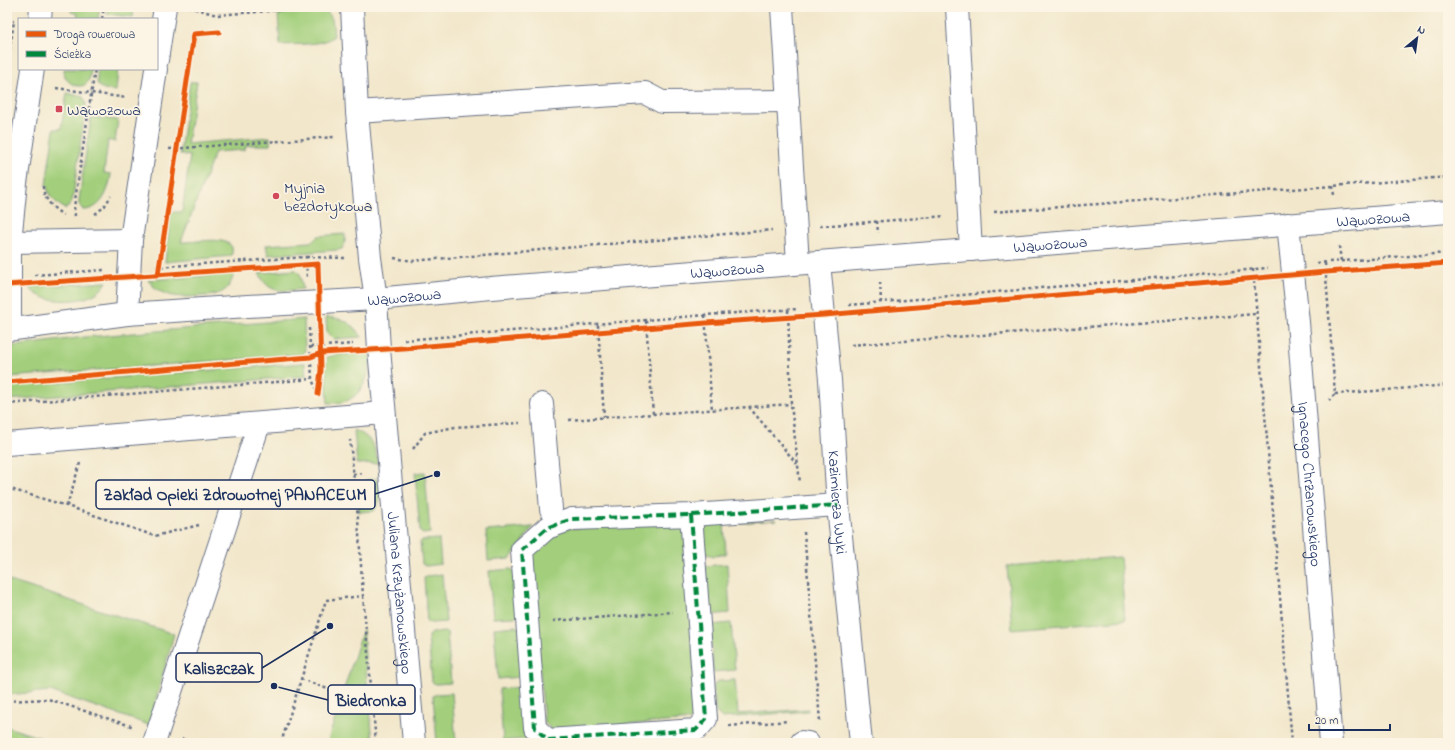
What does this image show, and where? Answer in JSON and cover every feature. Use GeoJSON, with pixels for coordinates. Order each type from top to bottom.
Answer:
{"type":"FeatureCollection","features":[{"type":"Feature","properties":{"kind":"street"},"geometry":{"type":"LineString","coordinates":[[40,18],[41,7]]}},
{"type":"Feature","properties":{"kind":"street"},"geometry":{"type":"LineString","coordinates":[[158,52],[164,7]]}},
{"type":"Feature","properties":{"kind":"street","name":"Juliana Krzyżanowskiego"},"geometry":{"type":"LineString","coordinates":[[352,7],[346,50],[357,112],[370,258],[376,298],[384,413],[414,743]]}},
{"type":"Feature","properties":{"kind":"street","name":"Kazimierza Wyki"},"geometry":{"type":"LineString","coordinates":[[782,7],[796,228],[809,262],[824,311],[838,505],[861,743]]}},
{"type":"Feature","properties":{"kind":"street"},"geometry":{"type":"LineString","coordinates":[[957,7],[971,250]]}},
{"type":"Feature","properties":{"kind":"street"},"geometry":{"type":"LineString","coordinates":[[8,329],[10,242],[16,183],[33,70]]}},
{"type":"Feature","properties":{"kind":"street"},"geometry":{"type":"LineString","coordinates":[[127,314],[131,240],[156,70]]}},
{"type":"Feature","properties":{"kind":"street"},"geometry":{"type":"LineString","coordinates":[[357,112],[645,93],[662,102],[788,101]]}},
{"type":"Feature","properties":{"kind":"street","name":"Wąwozowa"},"geometry":{"type":"LineString","coordinates":[[8,329],[127,314],[376,298],[809,262],[1448,212]]}},
{"type":"Feature","properties":{"kind":"street","name":"Ignacego Chrzanowskiego"},"geometry":{"type":"LineString","coordinates":[[1288,224],[1331,743]]}},
{"type":"Feature","properties":{"kind":"street"},"geometry":{"type":"LineString","coordinates":[[10,242],[131,240]]}},
{"type":"Feature","properties":{"kind":"street"},"geometry":{"type":"LineString","coordinates":[[7,444],[384,413]]}},
{"type":"Feature","properties":{"kind":"street"},"geometry":{"type":"LineString","coordinates":[[543,413],[551,509]]}},
{"type":"Feature","properties":{"kind":"street"},"geometry":{"type":"LineString","coordinates":[[162,738],[227,519],[259,424]]}},
{"type":"Feature","properties":{"kind":"street"},"geometry":{"type":"LineString","coordinates":[[691,515],[706,719],[696,730],[548,740],[535,728],[522,550],[546,528],[572,519],[691,515],[838,505]]}},
{"type":"Feature","properties":{"kind":"path"},"geometry":{"type":"LineString","coordinates":[[102,18],[104,7]]}},
{"type":"Feature","properties":{"kind":"path"},"geometry":{"type":"LineString","coordinates":[[188,7],[218,15],[321,7]]}},
{"type":"Feature","properties":{"kind":"path"},"geometry":{"type":"LineString","coordinates":[[7,66],[15,14]]}},
{"type":"Feature","properties":{"kind":"path"},"geometry":{"type":"LineString","coordinates":[[7,22],[14,21]]}},
{"type":"Feature","properties":{"kind":"path"},"geometry":{"type":"LineString","coordinates":[[80,218],[74,218],[74,207],[95,70]]}},
{"type":"Feature","properties":{"kind":"path"},"geometry":{"type":"LineString","coordinates":[[56,88],[127,98]]}},
{"type":"Feature","properties":{"kind":"path"},"geometry":{"type":"LineString","coordinates":[[126,105],[128,90]]}},
{"type":"Feature","properties":{"kind":"path"},"geometry":{"type":"LineString","coordinates":[[164,149],[337,136]]}},
{"type":"Feature","properties":{"kind":"path"},"geometry":{"type":"LineString","coordinates":[[176,156],[178,141]]}},
{"type":"Feature","properties":{"kind":"path"},"geometry":{"type":"LineString","coordinates":[[129,273],[159,267],[306,257],[396,258],[413,262],[796,228],[1448,177]]}},
{"type":"Feature","properties":{"kind":"path"},"geometry":{"type":"LineString","coordinates":[[43,182],[43,190],[47,200],[54,209],[68,217]]}},
{"type":"Feature","properties":{"kind":"path"},"geometry":{"type":"LineString","coordinates":[[90,216],[104,207],[112,192]]}},
{"type":"Feature","properties":{"kind":"path"},"geometry":{"type":"LineString","coordinates":[[1246,279],[1293,270],[1448,253]]}},
{"type":"Feature","properties":{"kind":"path"},"geometry":{"type":"LineString","coordinates":[[306,257],[309,265],[314,302],[316,355],[312,379],[318,394]]}},
{"type":"Feature","properties":{"kind":"path"},"geometry":{"type":"LineString","coordinates":[[9,276],[129,273],[158,275],[160,259]]}},
{"type":"Feature","properties":{"kind":"path"},"geometry":{"type":"LineString","coordinates":[[299,266],[309,265]]}},
{"type":"Feature","properties":{"kind":"path"},"geometry":{"type":"LineString","coordinates":[[1253,269],[1292,743]]}},
{"type":"Feature","properties":{"kind":"path"},"geometry":{"type":"LineString","coordinates":[[780,318],[788,318],[824,311],[1253,269],[1333,271]]}},
{"type":"Feature","properties":{"kind":"path"},"geometry":{"type":"LineString","coordinates":[[314,302],[316,355]]}},
{"type":"Feature","properties":{"kind":"path"},"geometry":{"type":"LineString","coordinates":[[379,349],[404,348],[403,340],[706,315],[788,310],[824,311]]}},
{"type":"Feature","properties":{"kind":"path"},"geometry":{"type":"LineString","coordinates":[[788,310],[792,404],[820,719],[810,737]]}},
{"type":"Feature","properties":{"kind":"path"},"geometry":{"type":"LineString","coordinates":[[827,347],[1256,314]]}},
{"type":"Feature","properties":{"kind":"path"},"geometry":{"type":"LineString","coordinates":[[706,315],[712,410]]}},
{"type":"Feature","properties":{"kind":"path"},"geometry":{"type":"LineString","coordinates":[[646,321],[653,414]]}},
{"type":"Feature","properties":{"kind":"path"},"geometry":{"type":"LineString","coordinates":[[698,323],[713,322]]}},
{"type":"Feature","properties":{"kind":"path"},"geometry":{"type":"LineString","coordinates":[[598,325],[604,417]]}},
{"type":"Feature","properties":{"kind":"path"},"geometry":{"type":"LineString","coordinates":[[640,328],[654,327]]}},
{"type":"Feature","properties":{"kind":"path"},"geometry":{"type":"LineString","coordinates":[[590,333],[605,332]]}},
{"type":"Feature","properties":{"kind":"path"},"geometry":{"type":"LineString","coordinates":[[303,358],[316,355]]}},
{"type":"Feature","properties":{"kind":"path"},"geometry":{"type":"LineString","coordinates":[[7,404],[312,379]]}},
{"type":"Feature","properties":{"kind":"path"},"geometry":{"type":"LineString","coordinates":[[319,382],[318,394],[320,418]]}},
{"type":"Feature","properties":{"kind":"path"},"geometry":{"type":"LineString","coordinates":[[1335,394],[1448,385]]}},
{"type":"Feature","properties":{"kind":"path"},"geometry":{"type":"LineString","coordinates":[[410,446],[410,453],[425,433],[543,413],[604,417],[792,404]]}},
{"type":"Feature","properties":{"kind":"path"},"geometry":{"type":"LineString","coordinates":[[750,407],[798,464]]}},
{"type":"Feature","properties":{"kind":"path"},"geometry":{"type":"LineString","coordinates":[[67,506],[88,438]]}},
{"type":"Feature","properties":{"kind":"path"},"geometry":{"type":"LineString","coordinates":[[344,438],[350,438],[376,743]]}},
{"type":"Feature","properties":{"kind":"path"},"geometry":{"type":"LineString","coordinates":[[7,488],[67,506],[155,536],[227,519]]}},
{"type":"Feature","properties":{"kind":"path"},"geometry":{"type":"LineString","coordinates":[[281,743],[326,600],[363,596]]}},
{"type":"Feature","properties":{"kind":"path"},"geometry":{"type":"LineString","coordinates":[[528,623],[698,611]]}},
{"type":"Feature","properties":{"kind":"path"},"geometry":{"type":"LineString","coordinates":[[301,679],[373,706]]}},
{"type":"Feature","properties":{"kind":"path"},"geometry":{"type":"LineString","coordinates":[[7,701],[48,699],[162,738],[194,743]]}},
{"type":"Feature","properties":{"kind":"path"},"geometry":{"type":"LineString","coordinates":[[812,720],[820,719]]}},
{"type":"Feature","properties":{"kind":"path"},"geometry":{"type":"LineString","coordinates":[[697,728],[789,721]]}},
{"type":"Feature","properties":{"kind":"green space"},"geometry":{"type":"Polygon","coordinates":[[[71,7],[100,7],[98,18],[77,18],[78,14],[71,12],[71,7]]]}},
{"type":"Feature","properties":{"kind":"green space"},"geometry":{"type":"Polygon","coordinates":[[[108,7],[134,7],[133,17],[107,14],[108,7]]]}},
{"type":"Feature","properties":{"kind":"green space"},"geometry":{"type":"Polygon","coordinates":[[[325,11],[332,18],[334,36],[316,43],[280,45],[278,14],[325,11]]]}},
{"type":"Feature","properties":{"kind":"green space"},"geometry":{"type":"Polygon","coordinates":[[[64,70],[91,70],[88,81],[86,84],[81,86],[72,84],[67,80],[64,70]]]}},
{"type":"Feature","properties":{"kind":"green space"},"geometry":{"type":"Polygon","coordinates":[[[98,70],[118,70],[116,91],[101,88],[97,84],[98,70]]]}},
{"type":"Feature","properties":{"kind":"green space"},"geometry":{"type":"Polygon","coordinates":[[[190,82],[197,82],[187,144],[270,137],[270,145],[247,145],[244,150],[215,152],[181,242],[214,240],[223,241],[229,244],[232,249],[231,256],[165,262],[171,212],[182,212],[190,156],[180,154],[190,82]]]}},
{"type":"Feature","properties":{"kind":"green space"},"geometry":{"type":"Polygon","coordinates":[[[67,93],[83,97],[86,103],[73,197],[71,204],[65,209],[50,196],[46,185],[54,129],[61,129],[67,93]]]}},
{"type":"Feature","properties":{"kind":"green space"},"geometry":{"type":"Polygon","coordinates":[[[91,117],[118,120],[115,142],[108,140],[104,173],[111,174],[106,192],[100,203],[95,207],[83,210],[79,204],[79,200],[91,117]]]}},
{"type":"Feature","properties":{"kind":"green space"},"geometry":{"type":"Polygon","coordinates":[[[345,234],[345,242],[342,249],[268,255],[266,245],[310,242],[318,236],[345,234]]]}},
{"type":"Feature","properties":{"kind":"green space"},"geometry":{"type":"Polygon","coordinates":[[[296,270],[300,274],[303,289],[277,290],[267,285],[259,273],[296,270]]]}},
{"type":"Feature","properties":{"kind":"green space"},"geometry":{"type":"Polygon","coordinates":[[[234,274],[230,285],[225,290],[208,296],[172,296],[165,294],[153,286],[148,280],[234,274]]]}},
{"type":"Feature","properties":{"kind":"green space"},"geometry":{"type":"Polygon","coordinates":[[[107,282],[97,293],[78,300],[59,300],[41,297],[34,293],[29,287],[107,282]]]}},
{"type":"Feature","properties":{"kind":"green space"},"geometry":{"type":"Polygon","coordinates":[[[326,317],[347,322],[362,337],[334,339],[327,333],[326,317]]]}},
{"type":"Feature","properties":{"kind":"green space"},"geometry":{"type":"Polygon","coordinates":[[[304,319],[305,354],[7,377],[7,347],[85,337],[304,319]]]}},
{"type":"Feature","properties":{"kind":"green space"},"geometry":{"type":"Polygon","coordinates":[[[369,353],[369,372],[359,392],[346,401],[328,403],[325,361],[329,356],[369,353]]]}},
{"type":"Feature","properties":{"kind":"green space"},"geometry":{"type":"Polygon","coordinates":[[[305,363],[306,376],[7,400],[7,386],[305,363]]]}},
{"type":"Feature","properties":{"kind":"green space"},"geometry":{"type":"Polygon","coordinates":[[[354,430],[368,439],[374,446],[378,463],[357,464],[354,430]]]}},
{"type":"Feature","properties":{"kind":"green space"},"geometry":{"type":"Polygon","coordinates":[[[425,472],[430,533],[423,534],[420,532],[415,473],[425,472]]]}},
{"type":"Feature","properties":{"kind":"green space"},"geometry":{"type":"Polygon","coordinates":[[[376,479],[380,482],[381,497],[374,511],[359,512],[357,489],[366,480],[376,479]]]}},
{"type":"Feature","properties":{"kind":"green space"},"geometry":{"type":"Polygon","coordinates":[[[776,520],[724,524],[726,554],[714,556],[704,553],[702,524],[776,520]]]}},
{"type":"Feature","properties":{"kind":"green space"},"geometry":{"type":"Polygon","coordinates":[[[684,522],[698,714],[693,720],[552,730],[544,722],[531,552],[563,529],[684,522]]]}},
{"type":"Feature","properties":{"kind":"green space"},"geometry":{"type":"Polygon","coordinates":[[[533,527],[510,559],[488,561],[486,531],[533,527]]]}},
{"type":"Feature","properties":{"kind":"green space"},"geometry":{"type":"Polygon","coordinates":[[[439,539],[441,564],[426,566],[422,564],[420,542],[424,540],[439,539]]]}},
{"type":"Feature","properties":{"kind":"green space"},"geometry":{"type":"Polygon","coordinates":[[[1120,557],[1125,620],[1012,629],[1007,566],[1120,557]]]}},
{"type":"Feature","properties":{"kind":"green space"},"geometry":{"type":"Polygon","coordinates":[[[727,564],[730,613],[709,615],[705,566],[727,564]]]}},
{"type":"Feature","properties":{"kind":"green space"},"geometry":{"type":"Polygon","coordinates":[[[511,569],[514,571],[518,614],[515,617],[493,618],[489,571],[511,569]]]}},
{"type":"Feature","properties":{"kind":"green space"},"geometry":{"type":"Polygon","coordinates":[[[442,574],[446,622],[427,622],[424,578],[427,576],[442,574]]]}},
{"type":"Feature","properties":{"kind":"green space"},"geometry":{"type":"Polygon","coordinates":[[[7,580],[174,634],[149,725],[50,691],[7,695],[7,580]]]}},
{"type":"Feature","properties":{"kind":"green space"},"geometry":{"type":"Polygon","coordinates":[[[731,623],[735,670],[713,672],[710,625],[731,623]]]}},
{"type":"Feature","properties":{"kind":"green space"},"geometry":{"type":"Polygon","coordinates":[[[516,626],[519,628],[523,675],[520,677],[498,679],[494,628],[516,626]]]}},
{"type":"Feature","properties":{"kind":"green space"},"geometry":{"type":"Polygon","coordinates":[[[363,629],[368,696],[344,689],[363,629]]]}},
{"type":"Feature","properties":{"kind":"green space"},"geometry":{"type":"Polygon","coordinates":[[[447,632],[451,683],[436,684],[432,682],[428,636],[432,633],[447,632]]]}},
{"type":"Feature","properties":{"kind":"green space"},"geometry":{"type":"Polygon","coordinates":[[[735,680],[738,714],[808,709],[808,711],[722,718],[716,712],[713,686],[719,681],[735,680]]]}},
{"type":"Feature","properties":{"kind":"green space"},"geometry":{"type":"Polygon","coordinates":[[[521,687],[524,689],[528,737],[525,739],[503,741],[499,689],[521,687]]]}},
{"type":"Feature","properties":{"kind":"green space"},"geometry":{"type":"Polygon","coordinates":[[[452,693],[456,743],[437,743],[433,696],[437,694],[452,693]]]}},
{"type":"Feature","properties":{"kind":"green space"},"geometry":{"type":"Polygon","coordinates":[[[342,698],[370,709],[373,743],[327,743],[342,698]]]}},
{"type":"Feature","properties":{"kind":"green space"},"geometry":{"type":"Polygon","coordinates":[[[7,727],[57,743],[7,743],[7,727]]]}},
{"type":"Feature","properties":{"kind":"marked path"},"geometry":{"type":"LineString","coordinates":[[691,515],[706,719],[696,730],[548,740],[535,728],[522,550],[547,528],[572,519],[691,515],[838,505]]}},
{"type":"Feature","properties":{"kind":"cycle path"},"geometry":{"type":"LineString","coordinates":[[158,275],[194,34],[219,32]]}},
{"type":"Feature","properties":{"kind":"cycle path"},"geometry":{"type":"LineString","coordinates":[[7,382],[311,357],[321,353],[404,348],[706,323],[824,315],[1448,263]]}},
{"type":"Feature","properties":{"kind":"cycle path"},"geometry":{"type":"LineString","coordinates":[[7,285],[318,264],[321,370],[318,394]]}},
{"type":"Feature","properties":{"kind":"place","name":"Wąwozowa"},"geometry":{"type":"Point","coordinates":[59,109]}},
{"type":"Feature","properties":{"kind":"place","name":"Myjnia bezdotykowa"},"geometry":{"type":"Point","coordinates":[276,196]}},
{"type":"Feature","properties":{"kind":"place","name":"Zakład Opieki Zdrowotnej PANACEUM"},"geometry":{"type":"Point","coordinates":[437,474]}},
{"type":"Feature","properties":{"kind":"place","name":"Kaliszczak"},"geometry":{"type":"Point","coordinates":[330,626]}},
{"type":"Feature","properties":{"kind":"place","name":"Biedronka"},"geometry":{"type":"Point","coordinates":[274,686]}}]}
